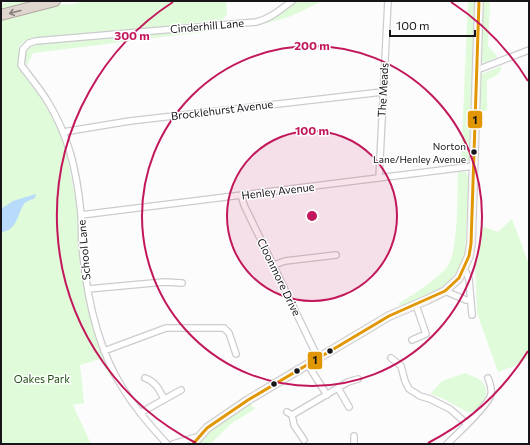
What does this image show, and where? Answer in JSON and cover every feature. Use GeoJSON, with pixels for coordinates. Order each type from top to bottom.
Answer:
{"type":"FeatureCollection","features":[{"type":"Feature","properties":{"kind":"highway"},"geometry":{"type":"LineString","coordinates":[[1,15],[55,1]]}},
{"type":"Feature","properties":{"kind":"street","name":"Cinderhill Lane"},"geometry":{"type":"LineString","coordinates":[[22,49],[29,43],[36,41],[256,22],[271,16],[292,1]]}},
{"type":"Feature","properties":{"kind":"street","name":"The Meads"},"geometry":{"type":"LineString","coordinates":[[379,178],[382,92],[388,1]]}},
{"type":"Feature","properties":{"kind":"street"},"geometry":{"type":"LineString","coordinates":[[193,444],[200,436],[229,412],[389,316],[445,291],[458,278],[469,256],[471,244],[480,1]]}},
{"type":"Feature","properties":{"kind":"street","name":"School Lane"},"geometry":{"type":"LineString","coordinates":[[22,49],[21,65],[48,102],[63,132],[72,159],[81,215],[82,245],[88,289],[95,323],[104,351],[121,386],[140,413],[167,444]]}},
{"type":"Feature","properties":{"kind":"street"},"geometry":{"type":"LineString","coordinates":[[477,70],[529,50]]}},
{"type":"Feature","properties":{"kind":"street","name":"Brocklehurst Avenue"},"geometry":{"type":"LineString","coordinates":[[63,132],[130,121],[382,92]]}},
{"type":"Feature","properties":{"kind":"street","name":"Henley Avenue"},"geometry":{"type":"LineString","coordinates":[[81,215],[474,166]]}},
{"type":"Feature","properties":{"kind":"street","name":"Cloonmore Drive"},"geometry":{"type":"LineString","coordinates":[[241,195],[244,205],[318,358]]}},
{"type":"Feature","properties":{"kind":"street"},"geometry":{"type":"LineString","coordinates":[[274,265],[289,260],[336,255]]}},
{"type":"Feature","properties":{"kind":"street"},"geometry":{"type":"LineString","coordinates":[[464,268],[469,279],[472,315]]}},
{"type":"Feature","properties":{"kind":"street"},"geometry":{"type":"LineString","coordinates":[[88,289],[164,282],[182,283]]}},
{"type":"Feature","properties":{"kind":"street"},"geometry":{"type":"LineString","coordinates":[[445,291],[466,300],[470,300]]}},
{"type":"Feature","properties":{"kind":"street"},"geometry":{"type":"LineString","coordinates":[[412,340],[426,334],[416,305]]}},
{"type":"Feature","properties":{"kind":"street"},"geometry":{"type":"LineString","coordinates":[[104,351],[166,328],[224,328],[229,333],[236,354]]}},
{"type":"Feature","properties":{"kind":"street"},"geometry":{"type":"LineString","coordinates":[[391,358],[401,366],[409,390],[450,409],[467,424]]}},
{"type":"Feature","properties":{"kind":"street"},"geometry":{"type":"LineString","coordinates":[[308,365],[327,395]]}},
{"type":"Feature","properties":{"kind":"street"},"geometry":{"type":"LineString","coordinates":[[145,378],[156,384],[164,399]]}},
{"type":"Feature","properties":{"kind":"street"},"geometry":{"type":"LineString","coordinates":[[304,440],[294,425],[289,413],[358,378]]}},
{"type":"Feature","properties":{"kind":"street"},"geometry":{"type":"LineString","coordinates":[[447,444],[490,398],[491,387],[488,378]]}},
{"type":"Feature","properties":{"kind":"street"},"geometry":{"type":"LineString","coordinates":[[338,388],[349,407]]}},
{"type":"Feature","properties":{"kind":"street"},"geometry":{"type":"LineString","coordinates":[[140,413],[181,390]]}},
{"type":"Feature","properties":{"kind":"street"},"geometry":{"type":"LineString","coordinates":[[173,444],[200,436]]}},
{"type":"Feature","properties":{"kind":"street"},"geometry":{"type":"LineString","coordinates":[[354,436],[354,444]]}},
{"type":"Feature","properties":{"kind":"green space"},"geometry":{"type":"Polygon","coordinates":[[[12,1],[42,1],[1,11],[1,4],[12,1]]]}},
{"type":"Feature","properties":{"kind":"green space","name":"Oakes Park"},"geometry":{"type":"Polygon","coordinates":[[[86,1],[226,1],[227,14],[223,20],[26,40],[19,46],[19,62],[47,103],[64,141],[78,212],[80,259],[92,324],[114,375],[110,376],[100,359],[80,365],[84,403],[73,405],[91,444],[1,444],[1,21],[57,5],[86,1]]]}},
{"type":"Feature","properties":{"kind":"green space"},"geometry":{"type":"Polygon","coordinates":[[[296,1],[323,1],[289,17],[267,23],[267,21],[296,1]]]}},
{"type":"Feature","properties":{"kind":"green space"},"geometry":{"type":"Polygon","coordinates":[[[468,1],[474,1],[472,102],[469,161],[461,163],[468,1]]]}},
{"type":"Feature","properties":{"kind":"green space"},"geometry":{"type":"Polygon","coordinates":[[[482,1],[490,1],[488,46],[498,57],[484,63],[480,58],[482,1]]]}},
{"type":"Feature","properties":{"kind":"green space"},"geometry":{"type":"Polygon","coordinates":[[[227,26],[228,29],[33,53],[26,67],[24,58],[30,47],[38,44],[227,26]]]}},
{"type":"Feature","properties":{"kind":"green space"},"geometry":{"type":"Polygon","coordinates":[[[502,66],[497,75],[487,80],[487,110],[480,112],[481,74],[502,66]]]}},
{"type":"Feature","properties":{"kind":"green space"},"geometry":{"type":"Polygon","coordinates":[[[458,172],[466,172],[469,177],[465,255],[459,269],[449,281],[436,291],[402,306],[398,304],[437,277],[447,267],[451,259],[454,249],[458,172]]]}},
{"type":"Feature","properties":{"kind":"green space"},"geometry":{"type":"Polygon","coordinates":[[[512,219],[529,264],[529,357],[515,366],[498,372],[477,313],[475,264],[482,226],[498,232],[512,219]]]}},
{"type":"Feature","properties":{"kind":"green space"},"geometry":{"type":"Polygon","coordinates":[[[465,373],[480,380],[486,389],[483,401],[473,412],[467,412],[442,398],[430,394],[442,381],[465,373]]]}},
{"type":"Feature","properties":{"kind":"green space"},"geometry":{"type":"Polygon","coordinates":[[[250,403],[255,409],[232,423],[210,444],[196,444],[214,426],[250,403]]]}},
{"type":"Feature","properties":{"kind":"water"},"geometry":{"type":"Polygon","coordinates":[[[36,194],[35,198],[24,204],[13,226],[6,231],[1,232],[1,209],[13,201],[36,194]]]}},
{"type":"Feature","properties":{"kind":"transit line","name":"1"},"geometry":{"type":"LineString","coordinates":[[193,444],[207,428],[248,400],[389,316],[445,291],[459,278],[469,256],[471,244],[479,1]]}},
{"type":"Feature","properties":{"kind":"place","name":"Norton Lane/Henley Avenue"},"geometry":{"type":"Point","coordinates":[474,152]}}]}
